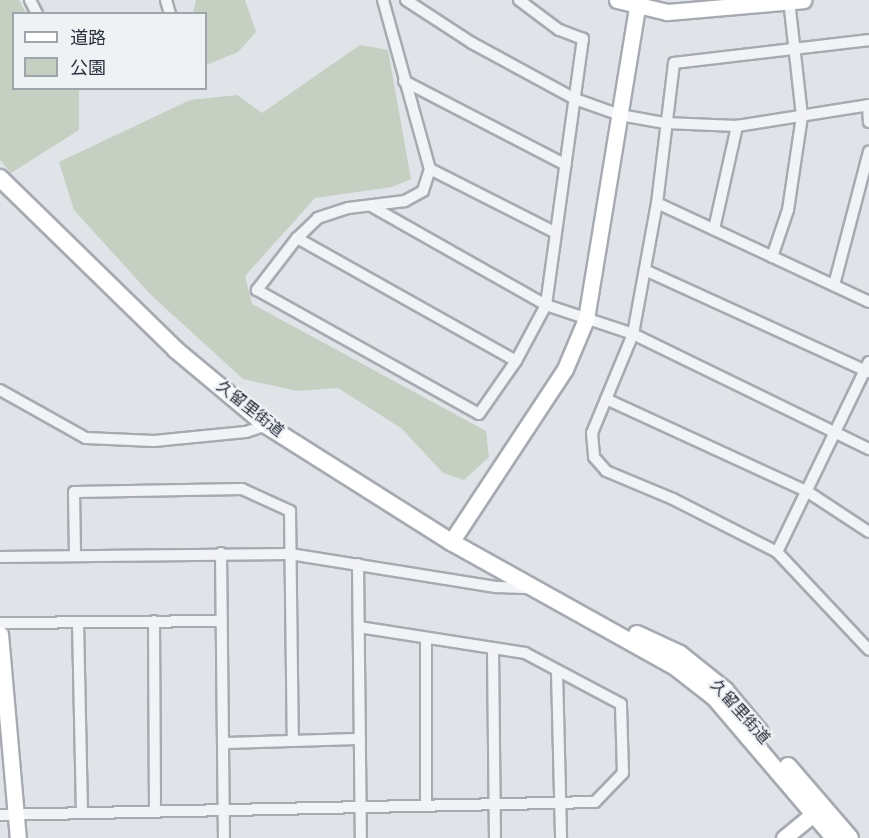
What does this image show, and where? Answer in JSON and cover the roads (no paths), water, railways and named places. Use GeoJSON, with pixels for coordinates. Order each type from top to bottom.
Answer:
{"type":"FeatureCollection","features":[{"type":"Feature","properties":{"kind":"main road","name":"久留里街道"},"geometry":{"type":"LineString","coordinates":[[0,178],[176,350],[266,425],[451,542],[538,588],[681,654],[725,690],[819,810],[850,838]]}},
{"type":"Feature","properties":{"kind":"main road","name":"久留里街道"},"geometry":{"type":"LineString","coordinates":[[819,810],[834,838]]}},
{"type":"Feature","properties":{"kind":"street"},"geometry":{"type":"LineString","coordinates":[[383,0],[430,169],[423,191],[405,201],[348,208],[318,218],[297,238],[257,290],[479,414],[516,361],[546,305],[583,39],[559,30],[519,0]]}},
{"type":"Feature","properties":{"kind":"street"},"geometry":{"type":"LineString","coordinates":[[406,0],[472,43],[575,99],[620,115],[665,123],[737,126],[869,105],[869,122]]}},
{"type":"Feature","properties":{"kind":"street"},"geometry":{"type":"LineString","coordinates":[[617,0],[637,7],[667,12],[794,1],[802,116],[788,210],[772,257]]}},
{"type":"Feature","properties":{"kind":"street"},"geometry":{"type":"LineString","coordinates":[[451,542],[565,369],[586,319],[637,7]]}},
{"type":"Feature","properties":{"kind":"street"},"geometry":{"type":"LineString","coordinates":[[869,40],[674,63],[647,271],[633,334],[592,433],[594,457],[606,471],[673,499],[777,552],[869,650]]}},
{"type":"Feature","properties":{"kind":"street"},"geometry":{"type":"LineString","coordinates":[[404,81],[566,165]]}},
{"type":"Feature","properties":{"kind":"street"},"geometry":{"type":"LineString","coordinates":[[714,230],[737,126]]}},
{"type":"Feature","properties":{"kind":"street"},"geometry":{"type":"LineString","coordinates":[[834,285],[869,152]]}},
{"type":"Feature","properties":{"kind":"street"},"geometry":{"type":"LineString","coordinates":[[430,169],[556,233]]}},
{"type":"Feature","properties":{"kind":"street"},"geometry":{"type":"LineString","coordinates":[[657,203],[869,302]]}},
{"type":"Feature","properties":{"kind":"street"},"geometry":{"type":"LineString","coordinates":[[371,206],[546,305],[633,334],[869,449]]}},
{"type":"Feature","properties":{"kind":"street"},"geometry":{"type":"LineString","coordinates":[[297,238],[516,361]]}},
{"type":"Feature","properties":{"kind":"street"},"geometry":{"type":"LineString","coordinates":[[647,271],[868,368],[777,552]]}},
{"type":"Feature","properties":{"kind":"street"},"geometry":{"type":"LineString","coordinates":[[0,390],[86,438],[154,441],[246,432],[266,425]]}},
{"type":"Feature","properties":{"kind":"street"},"geometry":{"type":"LineString","coordinates":[[606,399],[808,492],[869,532]]}},
{"type":"Feature","properties":{"kind":"street"},"geometry":{"type":"LineString","coordinates":[[75,555],[74,492],[242,489],[290,511],[293,741]]}},
{"type":"Feature","properties":{"kind":"street"},"geometry":{"type":"LineString","coordinates":[[221,553],[224,838]]}},
{"type":"Feature","properties":{"kind":"street"},"geometry":{"type":"LineString","coordinates":[[0,557],[290,554],[497,588],[538,588]]}},
{"type":"Feature","properties":{"kind":"street"},"geometry":{"type":"LineString","coordinates":[[358,564],[362,838]]}},
{"type":"Feature","properties":{"kind":"street"},"geometry":{"type":"LineString","coordinates":[[154,621],[155,811]]}},
{"type":"Feature","properties":{"kind":"street"},"geometry":{"type":"LineString","coordinates":[[0,623],[222,621]]}},
{"type":"Feature","properties":{"kind":"street"},"geometry":{"type":"LineString","coordinates":[[78,622],[82,812]]}},
{"type":"Feature","properties":{"kind":"street"},"geometry":{"type":"LineString","coordinates":[[0,815],[595,802],[622,773],[621,704],[525,653],[493,650],[359,627]]}},
{"type":"Feature","properties":{"kind":"street"},"geometry":{"type":"LineString","coordinates":[[0,634],[5,743],[18,838]]}},
{"type":"Feature","properties":{"kind":"street"},"geometry":{"type":"LineString","coordinates":[[426,638],[426,805]]}},
{"type":"Feature","properties":{"kind":"street"},"geometry":{"type":"LineString","coordinates":[[493,650],[495,838]]}},
{"type":"Feature","properties":{"kind":"street"},"geometry":{"type":"LineString","coordinates":[[557,671],[561,838]]}},
{"type":"Feature","properties":{"kind":"street"},"geometry":{"type":"LineString","coordinates":[[223,743],[360,738]]}},
{"type":"Feature","properties":{"kind":"street"},"geometry":{"type":"LineString","coordinates":[[784,838],[819,810]]}}]}
